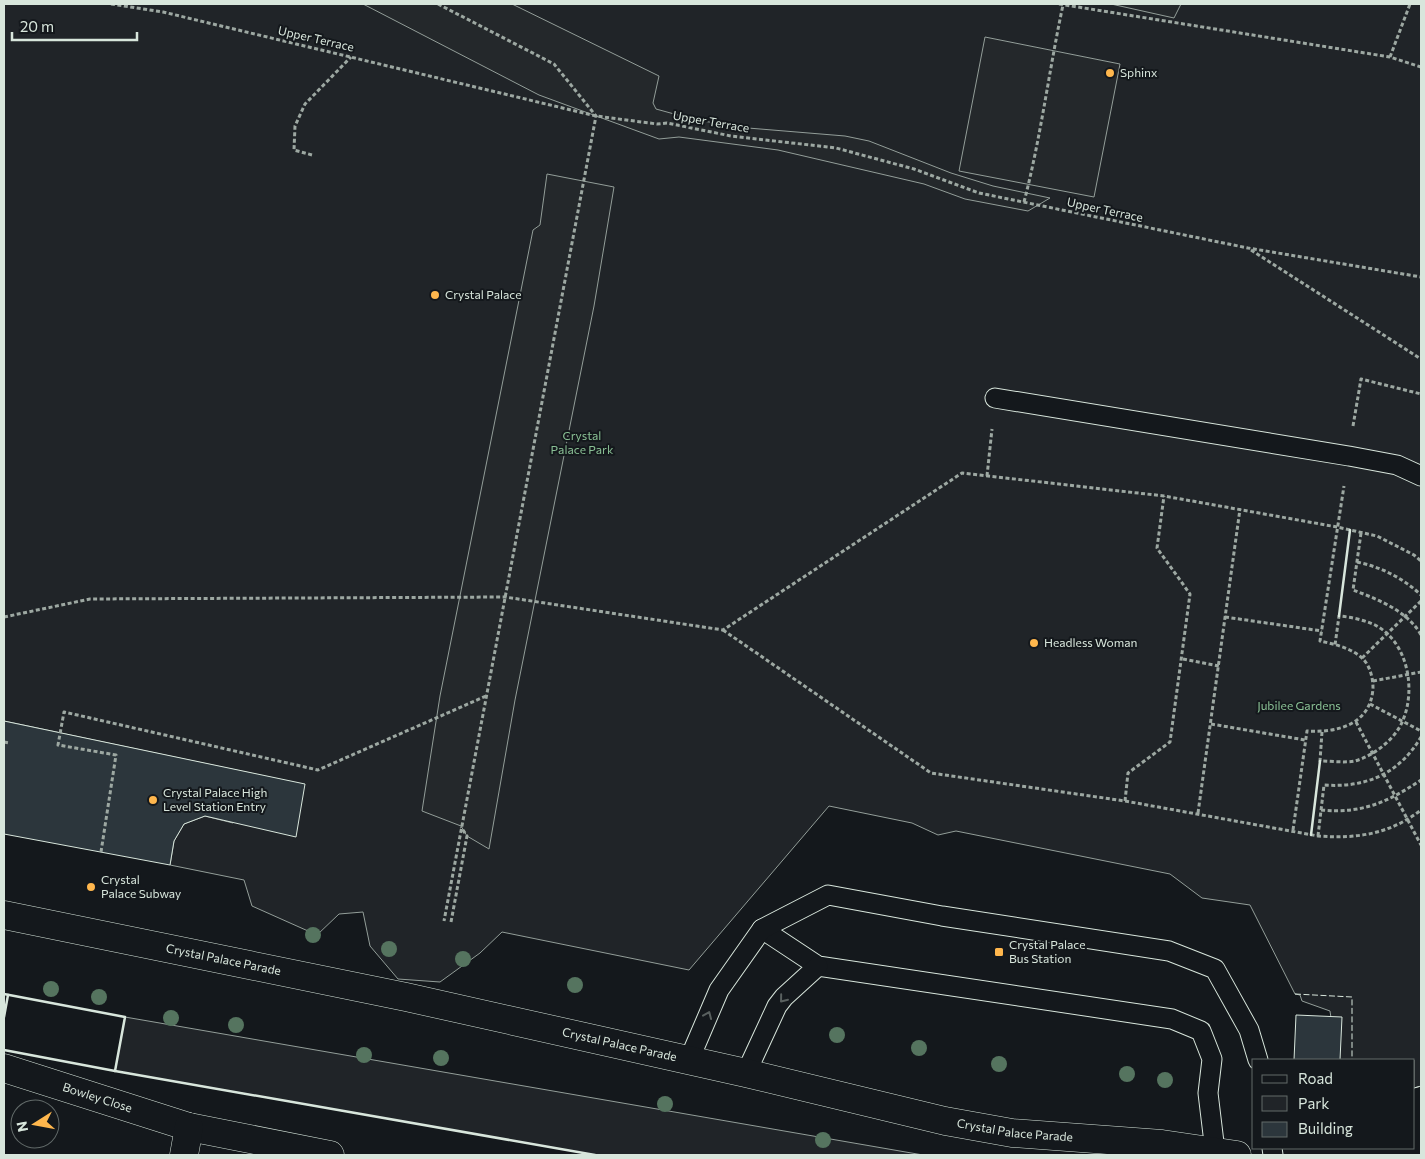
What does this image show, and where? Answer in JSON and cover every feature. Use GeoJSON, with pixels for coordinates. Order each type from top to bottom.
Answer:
{"type":"FeatureCollection","features":[{"type":"Feature","properties":{"kind":"main road","name":"Crystal Palace Parade"},"geometry":{"type":"LineString","coordinates":[[4,914],[338,982],[746,1073],[945,1121],[1012,1133],[1162,1144],[1226,1153]]}},
{"type":"Feature","properties":{"kind":"main road","name":"Bowley Close"},"geometry":{"type":"LineString","coordinates":[[4,1068],[189,1127],[330,1155]]}},
{"type":"Feature","properties":{"kind":"main road"},"geometry":{"type":"LineString","coordinates":[[184,1155],[189,1127]]}},
{"type":"Feature","properties":{"kind":"lane"},"geometry":{"type":"LineString","coordinates":[[995,398],[1348,456],[1397,465],[1421,476]]}},
{"type":"Feature","properties":{"kind":"lane"},"geometry":{"type":"LineString","coordinates":[[689,1060],[719,990],[762,929],[828,895],[942,916],[1169,951],[1215,969],[1249,1030],[1258,1059]]}},
{"type":"Feature","properties":{"kind":"lane"},"geometry":{"type":"LineString","coordinates":[[762,929],[818,966],[1172,1019],[1200,1031],[1212,1059],[1208,1093],[1226,1153]]}},
{"type":"Feature","properties":{"kind":"lane"},"geometry":{"type":"LineString","coordinates":[[746,1073],[780,1002],[818,966]]}},
{"type":"Feature","properties":{"kind":"path","name":"Upper Terrace"},"geometry":{"type":"LineString","coordinates":[[111,4],[163,12],[596,116],[657,124],[667,123],[683,128],[731,136],[836,148],[914,169],[980,193],[1248,248],[1421,277]]}},
{"type":"Feature","properties":{"kind":"path"},"geometry":{"type":"LineString","coordinates":[[438,4],[554,64],[596,116],[444,921]]}},
{"type":"Feature","properties":{"kind":"path"},"geometry":{"type":"LineString","coordinates":[[1024,202],[1042,121],[1061,4],[1390,57],[1421,67]]}},
{"type":"Feature","properties":{"kind":"path"},"geometry":{"type":"LineString","coordinates":[[1390,57],[1410,4]]}},
{"type":"Feature","properties":{"kind":"path"},"geometry":{"type":"LineString","coordinates":[[312,156],[294,150],[294,126],[305,104],[351,57]]}},
{"type":"Feature","properties":{"kind":"path"},"geometry":{"type":"LineString","coordinates":[[1248,248],[1421,359]]}},
{"type":"Feature","properties":{"kind":"path"},"geometry":{"type":"LineString","coordinates":[[1292,830],[1307,731],[1322,732],[1346,727],[1356,722],[1370,704],[1372,681],[1370,669],[1362,658],[1335,645],[1320,641],[1361,379],[1421,394]]}},
{"type":"Feature","properties":{"kind":"path"},"geometry":{"type":"LineString","coordinates":[[987,476],[995,398]]}},
{"type":"Feature","properties":{"kind":"path"},"geometry":{"type":"LineString","coordinates":[[723,630],[962,473],[1164,496],[1337,527],[1377,536],[1414,555],[1421,561]]}},
{"type":"Feature","properties":{"kind":"path"},"geometry":{"type":"LineString","coordinates":[[1125,800],[1128,773],[1170,742],[1183,659],[1190,594],[1157,548],[1164,496]]}},
{"type":"Feature","properties":{"kind":"path"},"geometry":{"type":"LineString","coordinates":[[1198,813],[1240,510]]}},
{"type":"Feature","properties":{"kind":"path"},"geometry":{"type":"LineString","coordinates":[[1361,533],[1353,590],[1376,598],[1405,617],[1416,626],[1421,635]]}},
{"type":"Feature","properties":{"kind":"path"},"geometry":{"type":"LineString","coordinates":[[1357,562],[1374,565],[1410,584],[1421,595]]}},
{"type":"Feature","properties":{"kind":"path"},"geometry":{"type":"LineString","coordinates":[[4,617],[90,599],[505,598],[723,630],[931,773],[1125,800],[1318,836],[1348,838],[1381,832],[1407,821],[1421,810]]}},
{"type":"Feature","properties":{"kind":"path"},"geometry":{"type":"LineString","coordinates":[[1362,658],[1421,601]]}},
{"type":"Feature","properties":{"kind":"path"},"geometry":{"type":"LineString","coordinates":[[1322,732],[1320,761],[1353,761],[1372,754],[1391,739],[1403,722],[1409,698],[1408,675],[1401,651],[1387,634],[1377,626],[1352,617],[1338,616],[1335,645]]}},
{"type":"Feature","properties":{"kind":"path"},"geometry":{"type":"LineString","coordinates":[[1226,617],[1322,631]]}},
{"type":"Feature","properties":{"kind":"path"},"geometry":{"type":"LineString","coordinates":[[1183,659],[1219,666]]}},
{"type":"Feature","properties":{"kind":"path"},"geometry":{"type":"LineString","coordinates":[[1372,681],[1421,672]]}},
{"type":"Feature","properties":{"kind":"path"},"geometry":{"type":"LineString","coordinates":[[101,852],[116,755],[58,745],[64,712],[318,770],[486,696]]}},
{"type":"Feature","properties":{"kind":"path"},"geometry":{"type":"LineString","coordinates":[[1370,704],[1421,731]]}},
{"type":"Feature","properties":{"kind":"path"},"geometry":{"type":"LineString","coordinates":[[1356,722],[1421,845]]}},
{"type":"Feature","properties":{"kind":"path"},"geometry":{"type":"LineString","coordinates":[[1211,724],[1305,740]]}},
{"type":"Feature","properties":{"kind":"path"},"geometry":{"type":"LineString","coordinates":[[1318,836],[1324,785],[1352,785],[1384,776],[1407,756],[1421,737]]}},
{"type":"Feature","properties":{"kind":"path"},"geometry":{"type":"LineString","coordinates":[[4,742],[10,743]]}},
{"type":"Feature","properties":{"kind":"path"},"geometry":{"type":"LineString","coordinates":[[1321,810],[1339,812],[1359,810],[1395,797],[1421,780]]}},
{"type":"Feature","properties":{"kind":"path"},"geometry":{"type":"LineString","coordinates":[[451,922],[467,836],[461,826]]}},
{"type":"Feature","properties":{"kind":"green space","name":"Crystal Palace Park"},"geometry":{"type":"Polygon","coordinates":[[[4,4],[1421,4],[1421,1086],[1415,1088],[1415,1059],[1337,1059],[1330,1011],[1302,1001],[1300,995],[1295,994],[1250,905],[1202,898],[1170,874],[956,831],[938,835],[912,823],[829,806],[689,970],[502,932],[480,953],[440,982],[398,979],[370,946],[363,912],[339,914],[317,935],[252,906],[244,880],[170,865],[174,841],[184,824],[205,816],[233,823],[241,800],[288,781],[4,721],[4,4]]]}},
{"type":"Feature","properties":{"kind":"green space"},"geometry":{"type":"Polygon","coordinates":[[[125,1017],[923,1155],[595,1155],[115,1071],[125,1017]]]}},
{"type":"Feature","properties":{"kind":"shaded area"},"geometry":{"type":"Polygon","coordinates":[[[363,4],[512,4],[659,76],[653,103],[656,109],[696,120],[748,128],[845,136],[869,141],[951,173],[993,186],[1050,198],[1028,211],[965,199],[924,184],[778,150],[679,137],[659,139],[539,95],[363,4]]]}},
{"type":"Feature","properties":{"kind":"shaded area"},"geometry":{"type":"Polygon","coordinates":[[[1111,4],[1181,4],[1174,18],[1111,4]]]}},
{"type":"Feature","properties":{"kind":"shaded area"},"geometry":{"type":"Polygon","coordinates":[[[985,37],[1120,64],[1094,197],[959,171],[985,37]]]}},
{"type":"Feature","properties":{"kind":"shaded area"},"geometry":{"type":"Polygon","coordinates":[[[547,174],[614,187],[594,306],[515,700],[489,849],[467,836],[461,826],[422,811],[440,696],[533,230],[540,225],[547,174]]]}},
{"type":"Feature","properties":{"kind":"building","name":"Crystal Palace High Level Station Entry"},"geometry":{"type":"Polygon","coordinates":[[[4,721],[305,784],[296,837],[205,816],[184,824],[174,841],[170,865],[4,834],[4,721]]]}},
{"type":"Feature","properties":{"kind":"building"},"geometry":{"type":"Polygon","coordinates":[[[1296,1015],[1342,1017],[1340,1059],[1294,1059],[1296,1015]]]}},
{"type":"Feature","properties":{"kind":"fence"},"geometry":{"type":"LineString","coordinates":[[1295,994],[1352,997],[1352,1059]]}},
{"type":"Feature","properties":{"kind":"fence"},"geometry":{"type":"LineString","coordinates":[[1415,1088],[1421,1086]]}},
{"type":"Feature","properties":{"kind":"wall"},"geometry":{"type":"LineString","coordinates":[[1339,616],[1350,530]]}},
{"type":"Feature","properties":{"kind":"wall"},"geometry":{"type":"LineString","coordinates":[[1311,835],[1320,761]]}},
{"type":"Feature","properties":{"kind":"wall"},"geometry":{"type":"LineString","coordinates":[[4,994],[125,1017],[115,1071],[4,1050]]}},
{"type":"Feature","properties":{"kind":"wall"},"geometry":{"type":"LineString","coordinates":[[4,1017],[8,995]]}},
{"type":"Feature","properties":{"kind":"wall"},"geometry":{"type":"LineString","coordinates":[[115,1071],[595,1155]]}},
{"type":"Feature","properties":{"kind":"place","name":"Sphinx"},"geometry":{"type":"Point","coordinates":[1110,73]}},
{"type":"Feature","properties":{"kind":"place","name":"Crystal Palace"},"geometry":{"type":"Point","coordinates":[435,295]}},
{"type":"Feature","properties":{"kind":"place","name":"Headless Woman"},"geometry":{"type":"Point","coordinates":[1034,643]}},
{"type":"Feature","properties":{"kind":"place","name":"Crystal Palace High Level Station Entry"},"geometry":{"type":"Point","coordinates":[153,800]}},
{"type":"Feature","properties":{"kind":"place","name":"Crystal Palace Subway"},"geometry":{"type":"Point","coordinates":[91,887]}},
{"type":"Feature","properties":{"kind":"place","name":"Crystal Palace Bus Station"},"geometry":{"type":"Point","coordinates":[999,952]}},
{"type":"Feature","properties":{"kind":"park label","name":"Jubilee Gardens"},"geometry":{"type":"Point","coordinates":[1299,706]}}]}
